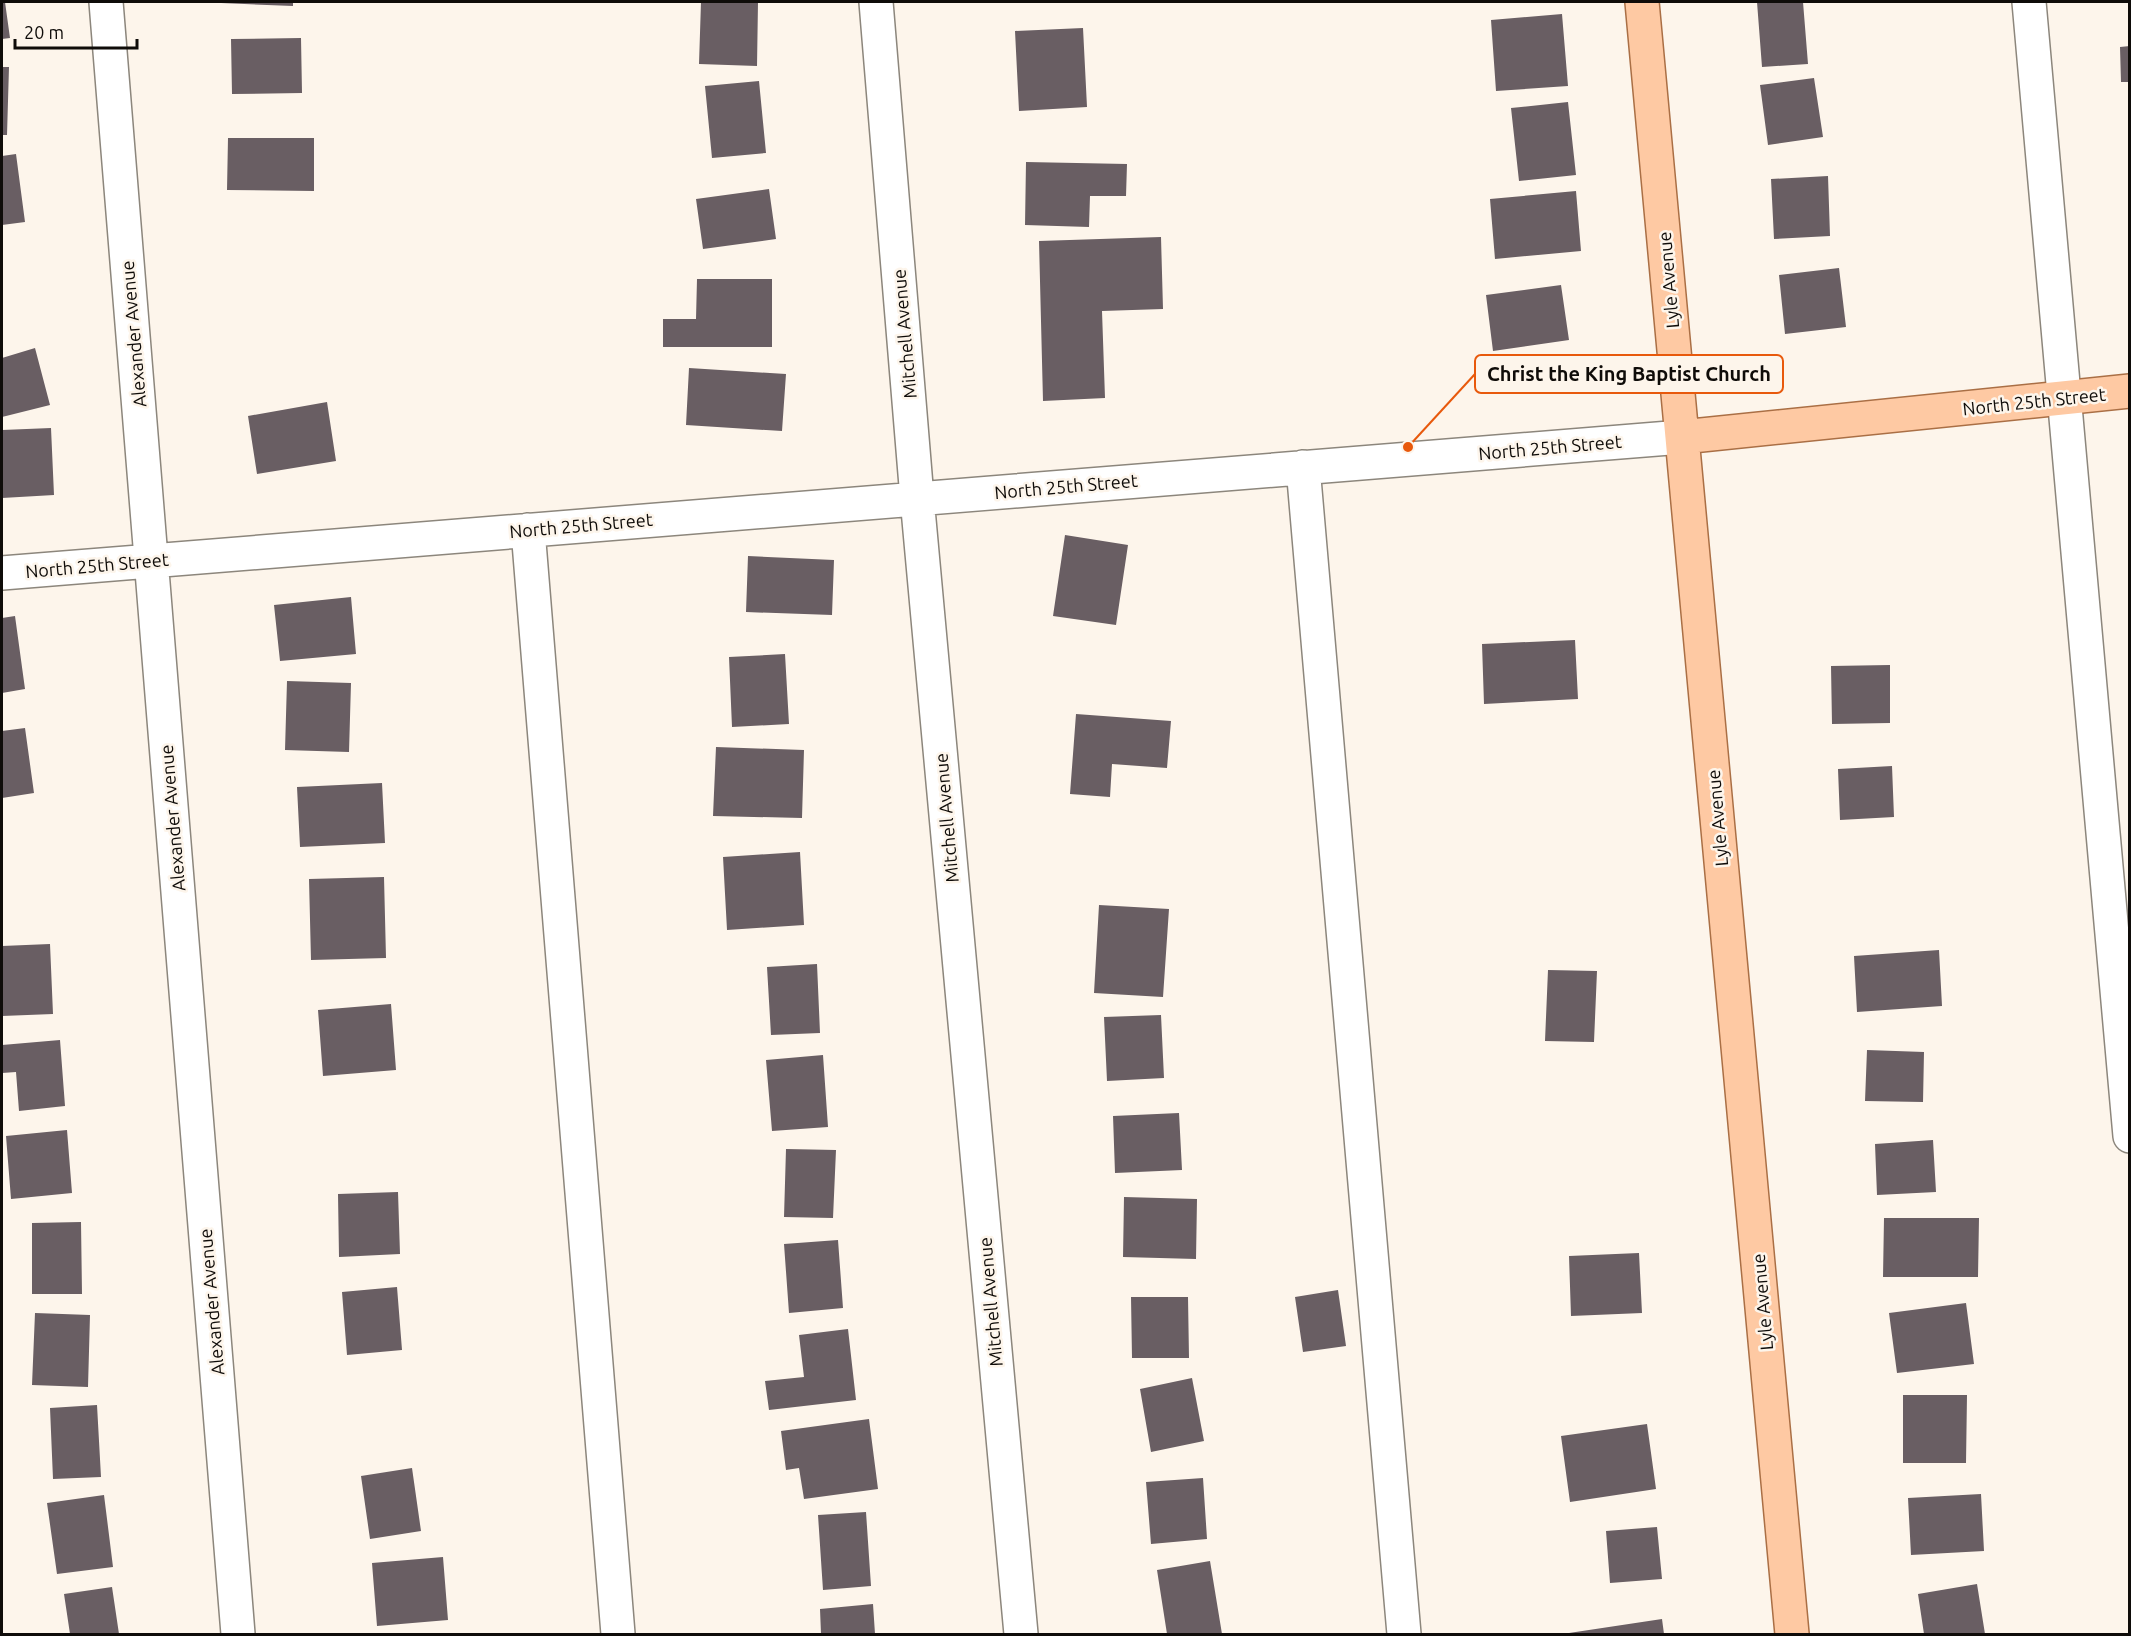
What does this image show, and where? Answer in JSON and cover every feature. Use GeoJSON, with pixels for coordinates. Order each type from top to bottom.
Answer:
{"type":"FeatureCollection","features":[{"type":"Feature","properties":{"kind":"main road","name":"Lyle Avenue"},"geometry":{"type":"LineString","coordinates":[[1642,2],[1792,1635]]}},
{"type":"Feature","properties":{"kind":"main road","name":"North 25th Street"},"geometry":{"type":"LineString","coordinates":[[1682,437],[2130,391]]}},
{"type":"Feature","properties":{"kind":"street","name":"Alexander Avenue"},"geometry":{"type":"LineString","coordinates":[[106,2],[238,1635]]}},
{"type":"Feature","properties":{"kind":"street","name":"Mitchell Avenue"},"geometry":{"type":"LineString","coordinates":[[876,2],[917,498],[1021,1635]]}},
{"type":"Feature","properties":{"kind":"street"},"geometry":{"type":"LineString","coordinates":[[2029,2],[2130,1136]]}},
{"type":"Feature","properties":{"kind":"street","name":"North 25th Street"},"geometry":{"type":"LineString","coordinates":[[2,573],[1682,437]]}},
{"type":"Feature","properties":{"kind":"street"},"geometry":{"type":"LineString","coordinates":[[1303,467],[1404,1635]]}},
{"type":"Feature","properties":{"kind":"street"},"geometry":{"type":"LineString","coordinates":[[528,530],[618,1635]]}},
{"type":"Feature","properties":{"kind":"building"},"geometry":{"type":"Polygon","coordinates":[[[2,2],[5,2],[10,38],[2,39],[2,2]]]}},
{"type":"Feature","properties":{"kind":"building"},"geometry":{"type":"Polygon","coordinates":[[[293,2],[293,6],[221,3],[293,2]]]}},
{"type":"Feature","properties":{"kind":"building"},"geometry":{"type":"Polygon","coordinates":[[[701,2],[758,2],[757,66],[699,64],[701,2]]]}},
{"type":"Feature","properties":{"kind":"building"},"geometry":{"type":"Polygon","coordinates":[[[1757,2],[1803,2],[1808,64],[1762,67],[1757,2]]]}},
{"type":"Feature","properties":{"kind":"building"},"geometry":{"type":"Polygon","coordinates":[[[1562,14],[1568,86],[1496,91],[1491,20],[1562,14]]]}},
{"type":"Feature","properties":{"kind":"building"},"geometry":{"type":"Polygon","coordinates":[[[1083,28],[1087,107],[1019,111],[1015,31],[1083,28]]]}},
{"type":"Feature","properties":{"kind":"building"},"geometry":{"type":"Polygon","coordinates":[[[301,38],[302,93],[232,94],[231,39],[301,38]]]}},
{"type":"Feature","properties":{"kind":"building"},"geometry":{"type":"Polygon","coordinates":[[[2130,46],[2130,82],[2121,82],[2120,47],[2130,46]]]}},
{"type":"Feature","properties":{"kind":"building"},"geometry":{"type":"Polygon","coordinates":[[[2,67],[9,67],[7,135],[2,135],[2,67]]]}},
{"type":"Feature","properties":{"kind":"building"},"geometry":{"type":"Polygon","coordinates":[[[1814,78],[1823,137],[1768,145],[1760,85],[1814,78]]]}},
{"type":"Feature","properties":{"kind":"building"},"geometry":{"type":"Polygon","coordinates":[[[759,81],[766,153],[712,158],[705,86],[759,81]]]}},
{"type":"Feature","properties":{"kind":"building"},"geometry":{"type":"Polygon","coordinates":[[[1568,102],[1576,175],[1519,181],[1511,108],[1568,102]]]}},
{"type":"Feature","properties":{"kind":"building"},"geometry":{"type":"Polygon","coordinates":[[[228,138],[314,138],[314,191],[227,190],[228,138]]]}},
{"type":"Feature","properties":{"kind":"building"},"geometry":{"type":"Polygon","coordinates":[[[16,154],[25,222],[2,225],[2,156],[16,154]]]}},
{"type":"Feature","properties":{"kind":"building"},"geometry":{"type":"Polygon","coordinates":[[[1026,162],[1127,164],[1126,196],[1090,196],[1089,227],[1025,225],[1026,162]]]}},
{"type":"Feature","properties":{"kind":"building"},"geometry":{"type":"Polygon","coordinates":[[[1828,176],[1830,236],[1774,239],[1771,179],[1828,176]]]}},
{"type":"Feature","properties":{"kind":"building"},"geometry":{"type":"Polygon","coordinates":[[[769,189],[776,239],[703,249],[696,199],[769,189]]]}},
{"type":"Feature","properties":{"kind":"building"},"geometry":{"type":"Polygon","coordinates":[[[1576,191],[1581,251],[1495,259],[1490,199],[1576,191]]]}},
{"type":"Feature","properties":{"kind":"building"},"geometry":{"type":"Polygon","coordinates":[[[1161,237],[1163,309],[1102,311],[1105,398],[1043,401],[1039,241],[1161,237]]]}},
{"type":"Feature","properties":{"kind":"building"},"geometry":{"type":"Polygon","coordinates":[[[1839,268],[1846,327],[1785,334],[1779,275],[1839,268]]]}},
{"type":"Feature","properties":{"kind":"building"},"geometry":{"type":"Polygon","coordinates":[[[697,279],[772,279],[772,347],[663,347],[663,319],[696,319],[697,279]]]}},
{"type":"Feature","properties":{"kind":"building"},"geometry":{"type":"Polygon","coordinates":[[[1561,285],[1569,340],[1493,351],[1486,295],[1561,285]]]}},
{"type":"Feature","properties":{"kind":"building"},"geometry":{"type":"Polygon","coordinates":[[[35,348],[50,405],[2,417],[2,358],[35,348]]]}},
{"type":"Feature","properties":{"kind":"building"},"geometry":{"type":"Polygon","coordinates":[[[689,368],[786,374],[782,431],[686,425],[689,368]]]}},
{"type":"Feature","properties":{"kind":"building"},"geometry":{"type":"Polygon","coordinates":[[[327,402],[336,461],[257,474],[248,416],[327,402]]]}},
{"type":"Feature","properties":{"kind":"building"},"geometry":{"type":"Polygon","coordinates":[[[51,428],[54,495],[2,498],[2,430],[51,428]]]}},
{"type":"Feature","properties":{"kind":"building"},"geometry":{"type":"Polygon","coordinates":[[[1065,535],[1128,545],[1116,625],[1053,616],[1065,535]]]}},
{"type":"Feature","properties":{"kind":"building"},"geometry":{"type":"Polygon","coordinates":[[[748,556],[834,560],[832,615],[746,612],[748,556]]]}},
{"type":"Feature","properties":{"kind":"building"},"geometry":{"type":"Polygon","coordinates":[[[351,597],[356,654],[280,661],[274,605],[351,597]]]}},
{"type":"Feature","properties":{"kind":"building"},"geometry":{"type":"Polygon","coordinates":[[[15,616],[25,689],[2,693],[2,618],[15,616]]]}},
{"type":"Feature","properties":{"kind":"building"},"geometry":{"type":"Polygon","coordinates":[[[1575,640],[1578,699],[1484,704],[1482,644],[1575,640]]]}},
{"type":"Feature","properties":{"kind":"building"},"geometry":{"type":"Polygon","coordinates":[[[785,654],[789,724],[732,727],[729,657],[785,654]]]}},
{"type":"Feature","properties":{"kind":"building"},"geometry":{"type":"Polygon","coordinates":[[[1890,665],[1890,723],[1832,724],[1831,666],[1890,665]]]}},
{"type":"Feature","properties":{"kind":"building"},"geometry":{"type":"Polygon","coordinates":[[[287,681],[351,683],[349,752],[285,750],[287,681]]]}},
{"type":"Feature","properties":{"kind":"building"},"geometry":{"type":"Polygon","coordinates":[[[1076,714],[1171,721],[1167,768],[1112,764],[1110,797],[1070,794],[1076,714]]]}},
{"type":"Feature","properties":{"kind":"building"},"geometry":{"type":"Polygon","coordinates":[[[25,728],[34,793],[2,798],[2,731],[25,728]]]}},
{"type":"Feature","properties":{"kind":"building"},"geometry":{"type":"Polygon","coordinates":[[[716,747],[804,750],[802,818],[713,816],[716,747]]]}},
{"type":"Feature","properties":{"kind":"building"},"geometry":{"type":"Polygon","coordinates":[[[1892,766],[1894,817],[1840,820],[1838,769],[1892,766]]]}},
{"type":"Feature","properties":{"kind":"building"},"geometry":{"type":"Polygon","coordinates":[[[382,783],[385,843],[300,847],[297,787],[382,783]]]}},
{"type":"Feature","properties":{"kind":"building"},"geometry":{"type":"Polygon","coordinates":[[[800,852],[804,925],[727,930],[723,857],[800,852]]]}},
{"type":"Feature","properties":{"kind":"building"},"geometry":{"type":"Polygon","coordinates":[[[384,877],[386,958],[311,960],[309,879],[384,877]]]}},
{"type":"Feature","properties":{"kind":"building"},"geometry":{"type":"Polygon","coordinates":[[[1099,905],[1169,909],[1163,997],[1094,993],[1099,905]]]}},
{"type":"Feature","properties":{"kind":"building"},"geometry":{"type":"Polygon","coordinates":[[[50,944],[53,1014],[2,1016],[2,946],[50,944]]]}},
{"type":"Feature","properties":{"kind":"building"},"geometry":{"type":"Polygon","coordinates":[[[1939,950],[1942,1006],[1857,1012],[1854,956],[1939,950]]]}},
{"type":"Feature","properties":{"kind":"building"},"geometry":{"type":"Polygon","coordinates":[[[817,964],[820,1033],[771,1035],[767,967],[817,964]]]}},
{"type":"Feature","properties":{"kind":"building"},"geometry":{"type":"Polygon","coordinates":[[[1548,970],[1597,971],[1594,1042],[1545,1041],[1548,970]]]}},
{"type":"Feature","properties":{"kind":"building"},"geometry":{"type":"Polygon","coordinates":[[[391,1004],[396,1070],[323,1076],[318,1010],[391,1004]]]}},
{"type":"Feature","properties":{"kind":"building"},"geometry":{"type":"Polygon","coordinates":[[[1161,1015],[1164,1078],[1107,1081],[1104,1017],[1161,1015]]]}},
{"type":"Feature","properties":{"kind":"building"},"geometry":{"type":"Polygon","coordinates":[[[60,1040],[65,1106],[19,1111],[16,1072],[2,1073],[2,1045],[60,1040]]]}},
{"type":"Feature","properties":{"kind":"building"},"geometry":{"type":"Polygon","coordinates":[[[1867,1050],[1924,1052],[1923,1102],[1865,1101],[1867,1050]]]}},
{"type":"Feature","properties":{"kind":"building"},"geometry":{"type":"Polygon","coordinates":[[[823,1055],[828,1127],[772,1131],[766,1060],[823,1055]]]}},
{"type":"Feature","properties":{"kind":"building"},"geometry":{"type":"Polygon","coordinates":[[[1179,1113],[1182,1170],[1115,1173],[1113,1116],[1179,1113]]]}},
{"type":"Feature","properties":{"kind":"building"},"geometry":{"type":"Polygon","coordinates":[[[67,1130],[72,1193],[11,1199],[6,1136],[67,1130]]]}},
{"type":"Feature","properties":{"kind":"building"},"geometry":{"type":"Polygon","coordinates":[[[1933,1140],[1936,1192],[1877,1195],[1875,1144],[1933,1140]]]}},
{"type":"Feature","properties":{"kind":"building"},"geometry":{"type":"Polygon","coordinates":[[[786,1149],[836,1150],[833,1218],[784,1217],[786,1149]]]}},
{"type":"Feature","properties":{"kind":"building"},"geometry":{"type":"Polygon","coordinates":[[[398,1192],[400,1254],[339,1257],[338,1194],[398,1192]]]}},
{"type":"Feature","properties":{"kind":"building"},"geometry":{"type":"Polygon","coordinates":[[[1124,1197],[1197,1199],[1196,1259],[1123,1257],[1124,1197]]]}},
{"type":"Feature","properties":{"kind":"building"},"geometry":{"type":"Polygon","coordinates":[[[1884,1218],[1979,1218],[1978,1277],[1883,1277],[1884,1218]]]}},
{"type":"Feature","properties":{"kind":"building"},"geometry":{"type":"Polygon","coordinates":[[[81,1222],[82,1294],[32,1294],[32,1223],[81,1222]]]}},
{"type":"Feature","properties":{"kind":"building"},"geometry":{"type":"Polygon","coordinates":[[[838,1240],[843,1308],[789,1313],[784,1244],[838,1240]]]}},
{"type":"Feature","properties":{"kind":"building"},"geometry":{"type":"Polygon","coordinates":[[[1639,1253],[1642,1313],[1571,1316],[1569,1256],[1639,1253]]]}},
{"type":"Feature","properties":{"kind":"building"},"geometry":{"type":"Polygon","coordinates":[[[397,1287],[402,1350],[347,1355],[342,1292],[397,1287]]]}},
{"type":"Feature","properties":{"kind":"building"},"geometry":{"type":"Polygon","coordinates":[[[1338,1290],[1346,1346],[1303,1352],[1295,1297],[1338,1290]]]}},
{"type":"Feature","properties":{"kind":"building"},"geometry":{"type":"Polygon","coordinates":[[[1131,1297],[1188,1297],[1189,1358],[1132,1358],[1131,1297]]]}},
{"type":"Feature","properties":{"kind":"building"},"geometry":{"type":"Polygon","coordinates":[[[1966,1303],[1974,1364],[1897,1373],[1889,1313],[1966,1303]]]}},
{"type":"Feature","properties":{"kind":"building"},"geometry":{"type":"Polygon","coordinates":[[[35,1313],[90,1315],[88,1387],[32,1385],[35,1313]]]}},
{"type":"Feature","properties":{"kind":"building"},"geometry":{"type":"Polygon","coordinates":[[[848,1329],[856,1400],[769,1410],[765,1381],[804,1377],[799,1335],[848,1329]]]}},
{"type":"Feature","properties":{"kind":"building"},"geometry":{"type":"Polygon","coordinates":[[[1192,1378],[1204,1441],[1151,1452],[1140,1389],[1192,1378]]]}},
{"type":"Feature","properties":{"kind":"building"},"geometry":{"type":"Polygon","coordinates":[[[1903,1395],[1967,1395],[1966,1463],[1903,1463],[1903,1395]]]}},
{"type":"Feature","properties":{"kind":"building"},"geometry":{"type":"Polygon","coordinates":[[[97,1405],[101,1477],[53,1479],[50,1408],[97,1405]]]}},
{"type":"Feature","properties":{"kind":"building"},"geometry":{"type":"Polygon","coordinates":[[[869,1419],[878,1489],[804,1499],[799,1468],[786,1470],[781,1431],[869,1419]]]}},
{"type":"Feature","properties":{"kind":"building"},"geometry":{"type":"Polygon","coordinates":[[[1647,1424],[1656,1489],[1570,1502],[1561,1436],[1647,1424]]]}},
{"type":"Feature","properties":{"kind":"building"},"geometry":{"type":"Polygon","coordinates":[[[412,1468],[421,1531],[370,1539],[361,1476],[412,1468]]]}},
{"type":"Feature","properties":{"kind":"building"},"geometry":{"type":"Polygon","coordinates":[[[1203,1478],[1207,1539],[1151,1544],[1146,1482],[1203,1478]]]}},
{"type":"Feature","properties":{"kind":"building"},"geometry":{"type":"Polygon","coordinates":[[[1981,1494],[1984,1551],[1911,1555],[1908,1498],[1981,1494]]]}},
{"type":"Feature","properties":{"kind":"building"},"geometry":{"type":"Polygon","coordinates":[[[104,1495],[113,1567],[57,1574],[47,1503],[104,1495]]]}},
{"type":"Feature","properties":{"kind":"building"},"geometry":{"type":"Polygon","coordinates":[[[866,1512],[871,1586],[823,1590],[818,1515],[866,1512]]]}},
{"type":"Feature","properties":{"kind":"building"},"geometry":{"type":"Polygon","coordinates":[[[1657,1527],[1662,1579],[1610,1583],[1606,1531],[1657,1527]]]}},
{"type":"Feature","properties":{"kind":"building"},"geometry":{"type":"Polygon","coordinates":[[[443,1557],[448,1620],[377,1626],[372,1563],[443,1557]]]}},
{"type":"Feature","properties":{"kind":"building"},"geometry":{"type":"Polygon","coordinates":[[[1210,1561],[1222,1634],[1167,1634],[1157,1570],[1210,1561]]]}},
{"type":"Feature","properties":{"kind":"building"},"geometry":{"type":"Polygon","coordinates":[[[1977,1584],[1985,1634],[1924,1634],[1918,1594],[1977,1584]]]}},
{"type":"Feature","properties":{"kind":"building"},"geometry":{"type":"Polygon","coordinates":[[[112,1587],[119,1634],[70,1634],[64,1594],[112,1587]]]}},
{"type":"Feature","properties":{"kind":"building"},"geometry":{"type":"Polygon","coordinates":[[[873,1604],[875,1634],[821,1634],[820,1609],[873,1604]]]}},
{"type":"Feature","properties":{"kind":"building"},"geometry":{"type":"Polygon","coordinates":[[[1662,1619],[1664,1634],[1569,1634],[1569,1633],[1662,1619]]]}},
{"type":"Feature","properties":{"kind":"place","name":"Christ the King Baptist Church"},"geometry":{"type":"Point","coordinates":[1408,447]}}]}
